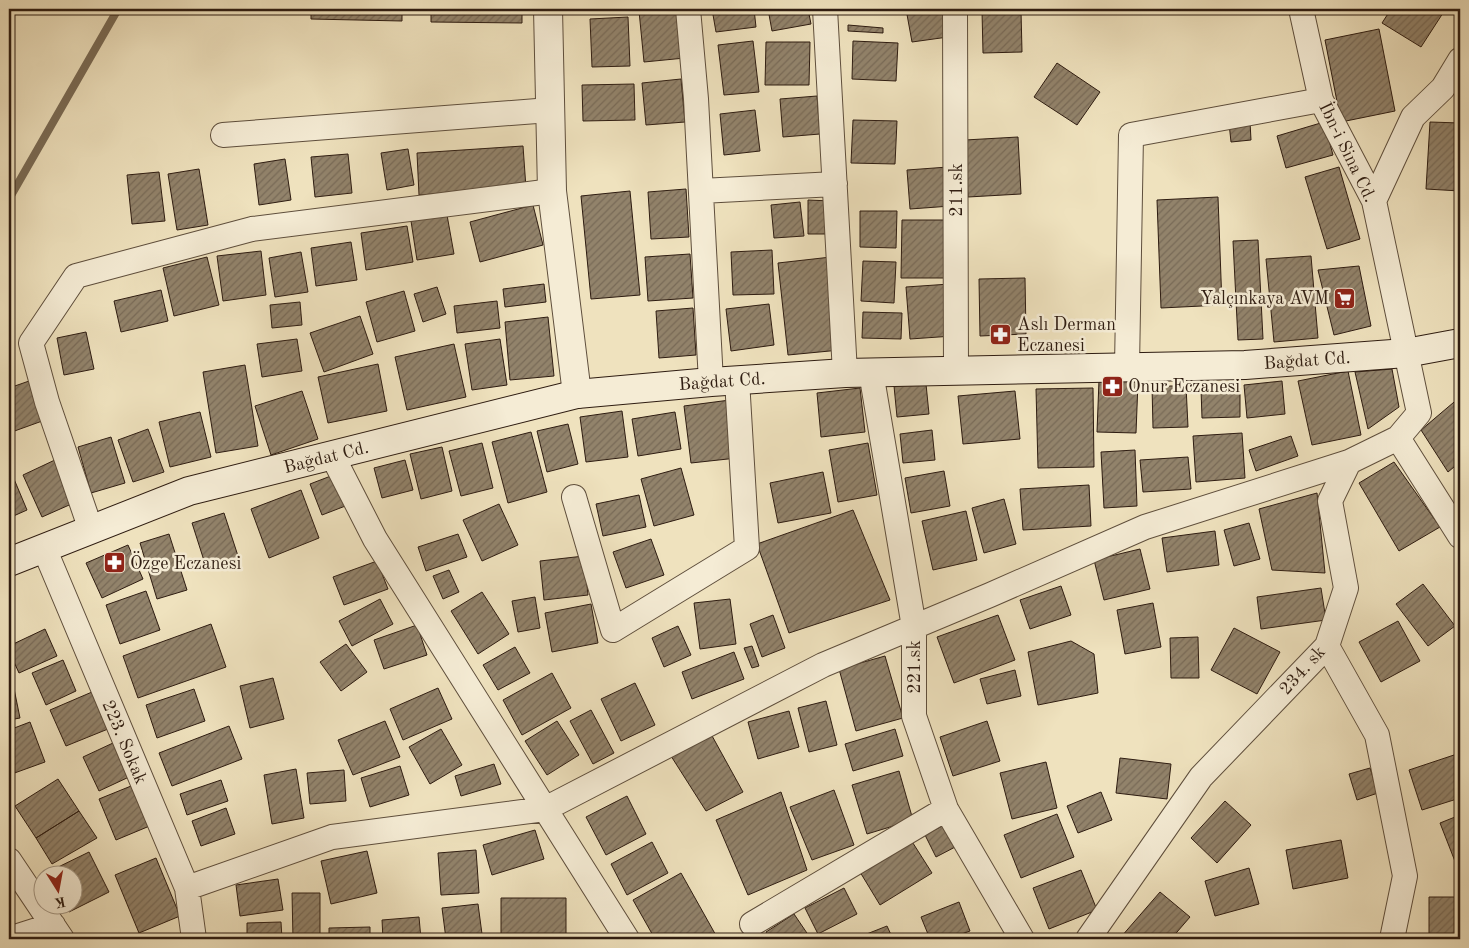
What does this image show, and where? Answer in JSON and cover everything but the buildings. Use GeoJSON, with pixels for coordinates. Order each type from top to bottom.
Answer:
{"type":"FeatureCollection","features":[{"type":"Feature","properties":{"kind":"main road"},"geometry":{"type":"LineString","coordinates":[[548,9],[552,191],[577,394]]}},
{"type":"Feature","properties":{"kind":"main road","name":"Bağdat Cd."},"geometry":{"type":"LineString","coordinates":[[9,562],[189,491],[577,394],[858,372],[1245,365],[1406,353],[1460,343]]}},
{"type":"Feature","properties":{"kind":"street"},"geometry":{"type":"LineString","coordinates":[[574,497],[613,630],[746,548],[701,191],[696,99],[688,9]]}},
{"type":"Feature","properties":{"kind":"street","name":"221.sk"},"geometry":{"type":"LineString","coordinates":[[825,9],[835,184],[858,372],[914,627],[914,716],[946,809],[1022,939]]}},
{"type":"Feature","properties":{"kind":"street","name":"211.sk"},"geometry":{"type":"LineString","coordinates":[[955,9],[956,370]]}},
{"type":"Feature","properties":{"kind":"street","name":"İbn-i Sina Cd."},"geometry":{"type":"LineString","coordinates":[[1301,9],[1321,100],[1374,201],[1406,353]]}},
{"type":"Feature","properties":{"kind":"street"},"geometry":{"type":"LineString","coordinates":[[1374,201],[1413,117],[1443,88],[1460,60]]}},
{"type":"Feature","properties":{"kind":"street"},"geometry":{"type":"LineString","coordinates":[[1127,367],[1131,135],[1321,100]]}},
{"type":"Feature","properties":{"kind":"street"},"geometry":{"type":"LineString","coordinates":[[223,135],[550,110]]}},
{"type":"Feature","properties":{"kind":"street"},"geometry":{"type":"LineString","coordinates":[[701,191],[835,184]]}},
{"type":"Feature","properties":{"kind":"street"},"geometry":{"type":"LineString","coordinates":[[90,530],[47,402],[31,343],[76,276],[252,229],[552,191]]}},
{"type":"Feature","properties":{"kind":"street"},"geometry":{"type":"LineString","coordinates":[[187,888],[332,837],[545,809],[823,665],[1145,527],[1350,462],[1398,438],[1419,413],[1406,353]]}},
{"type":"Feature","properties":{"kind":"street"},"geometry":{"type":"LineString","coordinates":[[1398,438],[1460,536]]}},
{"type":"Feature","properties":{"kind":"street"},"geometry":{"type":"LineString","coordinates":[[332,455],[375,539],[627,939]]}},
{"type":"Feature","properties":{"kind":"street","name":"234. sk"},"geometry":{"type":"LineString","coordinates":[[1088,939],[1201,777],[1326,646],[1346,588],[1330,501],[1350,462]]}},
{"type":"Feature","properties":{"kind":"street","name":"223. Sokak"},"geometry":{"type":"LineString","coordinates":[[44,548],[187,888],[194,939]]}},
{"type":"Feature","properties":{"kind":"street"},"geometry":{"type":"LineString","coordinates":[[1326,646],[1377,735],[1405,876],[1392,939]]}},
{"type":"Feature","properties":{"kind":"street"},"geometry":{"type":"LineString","coordinates":[[752,924],[946,809]]}},
{"type":"Feature","properties":{"kind":"street"},"geometry":{"type":"LineString","coordinates":[[9,860],[57,932],[9,939]]}},
{"type":"Feature","properties":{"kind":"waterway"},"geometry":{"type":"LineString","coordinates":[[9,199],[118,9]]}},
{"type":"Feature","properties":{"kind":"place","name":"Yalçınkaya AVM"},"geometry":{"type":"Point","coordinates":[1345,298]}},
{"type":"Feature","properties":{"kind":"place","name":"Aslı Derman Eczanesi"},"geometry":{"type":"Point","coordinates":[1001,334]}},
{"type":"Feature","properties":{"kind":"place","name":"Onur Eczanesi"},"geometry":{"type":"Point","coordinates":[1112,386]}},
{"type":"Feature","properties":{"kind":"place","name":"Özge Eczanesi"},"geometry":{"type":"Point","coordinates":[114,563]}}]}
